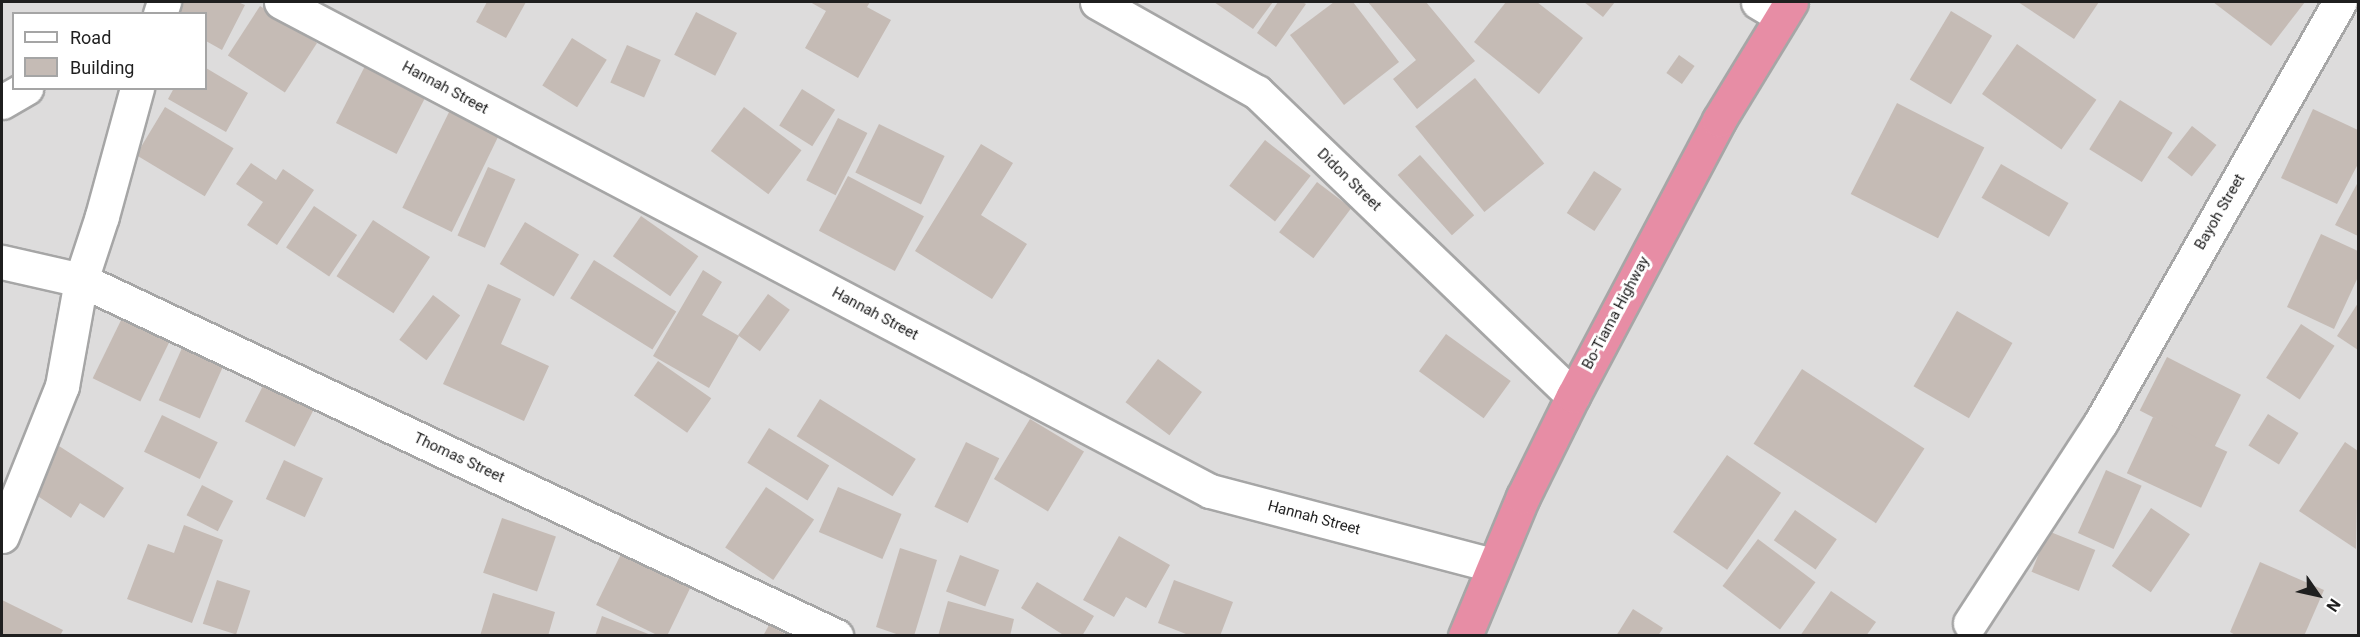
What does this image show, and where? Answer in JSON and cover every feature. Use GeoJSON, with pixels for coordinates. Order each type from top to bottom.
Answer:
{"type":"FeatureCollection","features":[{"type":"Feature","properties":{"kind":"highway","name":"Bo-Tiama Highway"},"geometry":{"type":"LineString","coordinates":[[1465,636],[1522,497],[1777,6]]}},
{"type":"Feature","properties":{"kind":"street","name":"Hannah Street"},"geometry":{"type":"LineString","coordinates":[[281,2],[1210,491],[1493,565]]}},
{"type":"Feature","properties":{"kind":"street","name":"Didon Street"},"geometry":{"type":"LineString","coordinates":[[1096,2],[1257,92],[1573,396]]}},
{"type":"Feature","properties":{"kind":"street","name":"Bayoh Street"},"geometry":{"type":"LineString","coordinates":[[1970,623],[2101,422],[2340,2]]}},
{"type":"Feature","properties":{"kind":"street"},"geometry":{"type":"LineString","coordinates":[[2,102],[23,90]]}},
{"type":"Feature","properties":{"kind":"street"},"geometry":{"type":"LineString","coordinates":[[2,536],[62,386],[81,280],[102,216],[136,90]]}},
{"type":"Feature","properties":{"kind":"street","name":"Thomas Street"},"geometry":{"type":"LineString","coordinates":[[2,262],[81,280],[837,636]]}},
{"type":"Feature","properties":{"kind":"shaded area"},"geometry":{"type":"Polygon","coordinates":[[[2,2],[2358,2],[2358,635],[2,635],[2,2]]]}},
{"type":"Feature","properties":{"kind":"building"},"geometry":{"type":"Polygon","coordinates":[[[176,2],[238,2],[245,5],[222,50],[207,42],[207,12],[171,12],[176,2]]]}},
{"type":"Feature","properties":{"kind":"building"},"geometry":{"type":"Polygon","coordinates":[[[487,2],[526,2],[506,38],[476,22],[487,2]]]}},
{"type":"Feature","properties":{"kind":"building"},"geometry":{"type":"Polygon","coordinates":[[[810,2],[870,2],[867,7],[891,20],[858,78],[805,48],[826,11],[810,2]]]}},
{"type":"Feature","properties":{"kind":"building"},"geometry":{"type":"Polygon","coordinates":[[[1214,2],[1273,2],[1253,29],[1214,2]]]}},
{"type":"Feature","properties":{"kind":"building"},"geometry":{"type":"Polygon","coordinates":[[[1278,2],[1306,4],[1276,47],[1257,33],[1278,2]]]}},
{"type":"Feature","properties":{"kind":"building"},"geometry":{"type":"Polygon","coordinates":[[[1334,2],[1353,2],[1399,62],[1344,105],[1290,35],[1334,2]]]}},
{"type":"Feature","properties":{"kind":"building"},"geometry":{"type":"Polygon","coordinates":[[[1368,2],[1426,2],[1475,61],[1417,109],[1393,79],[1416,60],[1368,2]]]}},
{"type":"Feature","properties":{"kind":"building"},"geometry":{"type":"Polygon","coordinates":[[[1506,2],[1537,2],[1583,38],[1539,94],[1474,42],[1506,2]]]}},
{"type":"Feature","properties":{"kind":"building"},"geometry":{"type":"Polygon","coordinates":[[[1584,2],[1615,2],[1603,17],[1584,2]]]}},
{"type":"Feature","properties":{"kind":"building"},"geometry":{"type":"Polygon","coordinates":[[[2018,2],[2099,2],[2074,39],[2018,2]]]}},
{"type":"Feature","properties":{"kind":"building"},"geometry":{"type":"Polygon","coordinates":[[[2213,2],[2305,2],[2271,46],[2213,2]]]}},
{"type":"Feature","properties":{"kind":"building"},"geometry":{"type":"Polygon","coordinates":[[[260,6],[317,43],[285,93],[228,55],[260,6]]]}},
{"type":"Feature","properties":{"kind":"building"},"geometry":{"type":"Polygon","coordinates":[[[1951,11],[1992,36],[1951,104],[1910,80],[1951,11]]]}},
{"type":"Feature","properties":{"kind":"building"},"geometry":{"type":"Polygon","coordinates":[[[696,12],[737,33],[715,76],[674,55],[696,12]]]}},
{"type":"Feature","properties":{"kind":"building"},"geometry":{"type":"Polygon","coordinates":[[[572,38],[607,60],[577,107],[542,85],[572,38]]]}},
{"type":"Feature","properties":{"kind":"building"},"geometry":{"type":"Polygon","coordinates":[[[2017,44],[2096,100],[2061,150],[1982,94],[2017,44]]]}},
{"type":"Feature","properties":{"kind":"building"},"geometry":{"type":"Polygon","coordinates":[[[627,45],[661,60],[644,98],[610,82],[627,45]]]}},
{"type":"Feature","properties":{"kind":"building"},"geometry":{"type":"Polygon","coordinates":[[[1679,55],[1695,66],[1682,84],[1666,73],[1679,55]]]}},
{"type":"Feature","properties":{"kind":"building"},"geometry":{"type":"Polygon","coordinates":[[[365,66],[426,97],[397,154],[336,123],[365,66]]]}},
{"type":"Feature","properties":{"kind":"building"},"geometry":{"type":"Polygon","coordinates":[[[207,69],[248,93],[226,132],[168,99],[173,90],[207,90],[207,69]]]}},
{"type":"Feature","properties":{"kind":"building"},"geometry":{"type":"Polygon","coordinates":[[[1475,78],[1544,163],[1484,212],[1415,126],[1475,78]]]}},
{"type":"Feature","properties":{"kind":"building"},"geometry":{"type":"Polygon","coordinates":[[[802,89],[835,110],[812,146],[779,125],[802,89]]]}},
{"type":"Feature","properties":{"kind":"building"},"geometry":{"type":"Polygon","coordinates":[[[2120,100],[2173,133],[2142,182],[2089,149],[2120,100]]]}},
{"type":"Feature","properties":{"kind":"building"},"geometry":{"type":"Polygon","coordinates":[[[1897,103],[1984,147],[1938,238],[1851,194],[1897,103]]]}},
{"type":"Feature","properties":{"kind":"building"},"geometry":{"type":"Polygon","coordinates":[[[165,107],[234,148],[205,196],[136,155],[165,107]]]}},
{"type":"Feature","properties":{"kind":"building"},"geometry":{"type":"Polygon","coordinates":[[[744,107],[802,150],[768,194],[711,151],[744,107]]]}},
{"type":"Feature","properties":{"kind":"building"},"geometry":{"type":"Polygon","coordinates":[[[451,108],[500,132],[452,232],[402,208],[451,108]]]}},
{"type":"Feature","properties":{"kind":"building"},"geometry":{"type":"Polygon","coordinates":[[[2313,109],[2358,130],[2358,164],[2337,204],[2281,178],[2313,109]]]}},
{"type":"Feature","properties":{"kind":"building"},"geometry":{"type":"Polygon","coordinates":[[[838,118],[867,133],[836,195],[806,180],[838,118]]]}},
{"type":"Feature","properties":{"kind":"building"},"geometry":{"type":"Polygon","coordinates":[[[879,124],[945,156],[921,205],[855,173],[879,124]]]}},
{"type":"Feature","properties":{"kind":"building"},"geometry":{"type":"Polygon","coordinates":[[[2192,126],[2216,145],[2192,177],[2167,158],[2192,126]]]}},
{"type":"Feature","properties":{"kind":"building"},"geometry":{"type":"Polygon","coordinates":[[[1265,140],[1311,176],[1275,221],[1229,186],[1265,140]]]}},
{"type":"Feature","properties":{"kind":"building"},"geometry":{"type":"Polygon","coordinates":[[[981,144],[1013,163],[981,215],[1027,244],[992,299],[915,251],[981,144]]]}},
{"type":"Feature","properties":{"kind":"building"},"geometry":{"type":"Polygon","coordinates":[[[1420,155],[1474,215],[1452,235],[1398,175],[1420,155]]]}},
{"type":"Feature","properties":{"kind":"building"},"geometry":{"type":"Polygon","coordinates":[[[251,163],[276,180],[283,169],[314,190],[277,245],[247,225],[263,202],[236,184],[251,163]]]}},
{"type":"Feature","properties":{"kind":"building"},"geometry":{"type":"Polygon","coordinates":[[[2001,164],[2069,203],[2049,237],[1982,198],[2001,164]]]}},
{"type":"Feature","properties":{"kind":"building"},"geometry":{"type":"Polygon","coordinates":[[[488,167],[515,179],[485,248],[457,236],[488,167]]]}},
{"type":"Feature","properties":{"kind":"building"},"geometry":{"type":"Polygon","coordinates":[[[1594,171],[1622,189],[1594,231],[1567,213],[1594,171]]]}},
{"type":"Feature","properties":{"kind":"building"},"geometry":{"type":"Polygon","coordinates":[[[848,176],[924,216],[895,271],[819,231],[848,176]]]}},
{"type":"Feature","properties":{"kind":"building"},"geometry":{"type":"Polygon","coordinates":[[[1317,182],[1351,208],[1313,258],[1279,232],[1317,182]]]}},
{"type":"Feature","properties":{"kind":"building"},"geometry":{"type":"Polygon","coordinates":[[[2358,182],[2358,236],[2335,225],[2358,182]]]}},
{"type":"Feature","properties":{"kind":"building"},"geometry":{"type":"Polygon","coordinates":[[[314,206],[357,235],[329,277],[286,247],[314,206]]]}},
{"type":"Feature","properties":{"kind":"building"},"geometry":{"type":"Polygon","coordinates":[[[641,216],[698,256],[670,296],[613,256],[641,216]]]}},
{"type":"Feature","properties":{"kind":"building"},"geometry":{"type":"Polygon","coordinates":[[[373,220],[430,257],[394,313],[337,276],[373,220]]]}},
{"type":"Feature","properties":{"kind":"building"},"geometry":{"type":"Polygon","coordinates":[[[525,222],[579,254],[554,296],[500,264],[525,222]]]}},
{"type":"Feature","properties":{"kind":"building"},"geometry":{"type":"Polygon","coordinates":[[[2321,234],[2358,251],[2358,277],[2334,329],[2287,307],[2321,234]]]}},
{"type":"Feature","properties":{"kind":"building"},"geometry":{"type":"Polygon","coordinates":[[[594,260],[676,311],[652,350],[570,298],[594,260]]]}},
{"type":"Feature","properties":{"kind":"building"},"geometry":{"type":"Polygon","coordinates":[[[703,270],[722,282],[702,315],[739,336],[709,388],[653,356],[703,270]]]}},
{"type":"Feature","properties":{"kind":"building"},"geometry":{"type":"Polygon","coordinates":[[[488,284],[521,299],[501,344],[549,366],[524,421],[443,384],[488,284]]]}},
{"type":"Feature","properties":{"kind":"building"},"geometry":{"type":"Polygon","coordinates":[[[768,294],[790,310],[760,351],[738,335],[768,294]]]}},
{"type":"Feature","properties":{"kind":"building"},"geometry":{"type":"Polygon","coordinates":[[[433,295],[460,315],[426,360],[399,340],[433,295]]]}},
{"type":"Feature","properties":{"kind":"building"},"geometry":{"type":"Polygon","coordinates":[[[2358,303],[2358,350],[2337,336],[2358,303]]]}},
{"type":"Feature","properties":{"kind":"building"},"geometry":{"type":"Polygon","coordinates":[[[126,310],[174,333],[140,402],[93,378],[126,310]]]}},
{"type":"Feature","properties":{"kind":"building"},"geometry":{"type":"Polygon","coordinates":[[[1957,311],[2012,343],[1969,418],[1914,386],[1957,311]]]}},
{"type":"Feature","properties":{"kind":"building"},"geometry":{"type":"Polygon","coordinates":[[[2301,324],[2335,346],[2300,399],[2266,378],[2301,324]]]}},
{"type":"Feature","properties":{"kind":"building"},"geometry":{"type":"Polygon","coordinates":[[[1446,334],[1511,381],[1484,418],[1419,371],[1446,334]]]}},
{"type":"Feature","properties":{"kind":"building"},"geometry":{"type":"Polygon","coordinates":[[[186,339],[227,357],[200,419],[159,400],[186,339]]]}},
{"type":"Feature","properties":{"kind":"building"},"geometry":{"type":"Polygon","coordinates":[[[2167,357],[2241,395],[2214,448],[2140,410],[2167,357]]]}},
{"type":"Feature","properties":{"kind":"building"},"geometry":{"type":"Polygon","coordinates":[[[1158,359],[1202,392],[1169,435],[1126,402],[1158,359]]]}},
{"type":"Feature","properties":{"kind":"building"},"geometry":{"type":"Polygon","coordinates":[[[658,361],[711,398],[687,433],[634,395],[658,361]]]}},
{"type":"Feature","properties":{"kind":"building"},"geometry":{"type":"Polygon","coordinates":[[[1802,369],[1924,449],[1876,523],[1754,444],[1802,369]]]}},
{"type":"Feature","properties":{"kind":"building"},"geometry":{"type":"Polygon","coordinates":[[[268,376],[318,401],[295,447],[245,421],[268,376]]]}},
{"type":"Feature","properties":{"kind":"building"},"geometry":{"type":"Polygon","coordinates":[[[820,399],[916,459],[893,496],[797,436],[820,399]]]}},
{"type":"Feature","properties":{"kind":"building"},"geometry":{"type":"Polygon","coordinates":[[[2268,414],[2299,433],[2279,464],[2248,445],[2268,414]]]}},
{"type":"Feature","properties":{"kind":"building"},"geometry":{"type":"Polygon","coordinates":[[[162,415],[218,442],[200,479],[144,452],[162,415]]]}},
{"type":"Feature","properties":{"kind":"building"},"geometry":{"type":"Polygon","coordinates":[[[2153,417],[2227,452],[2201,508],[2127,473],[2153,417]]]}},
{"type":"Feature","properties":{"kind":"building"},"geometry":{"type":"Polygon","coordinates":[[[1030,419],[1084,451],[1048,511],[994,479],[1030,419]]]}},
{"type":"Feature","properties":{"kind":"building"},"geometry":{"type":"Polygon","coordinates":[[[769,428],[829,466],[807,500],[747,463],[769,428]]]}},
{"type":"Feature","properties":{"kind":"building"},"geometry":{"type":"Polygon","coordinates":[[[966,442],[999,458],[968,523],[934,507],[966,442]]]}},
{"type":"Feature","properties":{"kind":"building"},"geometry":{"type":"Polygon","coordinates":[[[2345,442],[2358,451],[2356,549],[2299,511],[2345,442]]]}},
{"type":"Feature","properties":{"kind":"building"},"geometry":{"type":"Polygon","coordinates":[[[59,446],[124,488],[104,518],[80,503],[71,518],[30,491],[59,446]]]}},
{"type":"Feature","properties":{"kind":"building"},"geometry":{"type":"Polygon","coordinates":[[[1727,455],[1781,493],[1727,570],[1673,532],[1727,455]]]}},
{"type":"Feature","properties":{"kind":"building"},"geometry":{"type":"Polygon","coordinates":[[[284,460],[323,478],[305,517],[266,499],[284,460]]]}},
{"type":"Feature","properties":{"kind":"building"},"geometry":{"type":"Polygon","coordinates":[[[2106,470],[2142,486],[2114,549],[2078,533],[2106,470]]]}},
{"type":"Feature","properties":{"kind":"building"},"geometry":{"type":"Polygon","coordinates":[[[202,485],[233,501],[218,531],[187,515],[202,485]]]}},
{"type":"Feature","properties":{"kind":"building"},"geometry":{"type":"Polygon","coordinates":[[[766,487],[814,519],[773,580],[725,548],[766,487]]]}},
{"type":"Feature","properties":{"kind":"building"},"geometry":{"type":"Polygon","coordinates":[[[838,487],[902,514],[882,559],[819,532],[838,487]]]}},
{"type":"Feature","properties":{"kind":"building"},"geometry":{"type":"Polygon","coordinates":[[[2151,508],[2190,534],[2151,592],[2112,566],[2151,508]]]}},
{"type":"Feature","properties":{"kind":"building"},"geometry":{"type":"Polygon","coordinates":[[[1795,510],[1837,539],[1816,570],[1774,540],[1795,510]]]}},
{"type":"Feature","properties":{"kind":"building"},"geometry":{"type":"Polygon","coordinates":[[[502,518],[556,537],[537,591],[483,573],[502,518]]]}},
{"type":"Feature","properties":{"kind":"building"},"geometry":{"type":"Polygon","coordinates":[[[184,525],[223,540],[192,623],[127,599],[148,544],[174,553],[184,525]]]}},
{"type":"Feature","properties":{"kind":"building"},"geometry":{"type":"Polygon","coordinates":[[[2048,531],[2095,550],[2079,591],[2032,572],[2048,531]]]}},
{"type":"Feature","properties":{"kind":"building"},"geometry":{"type":"Polygon","coordinates":[[[1119,536],[1170,565],[1146,608],[1126,597],[1114,617],[1083,600],[1119,536]]]}},
{"type":"Feature","properties":{"kind":"building"},"geometry":{"type":"Polygon","coordinates":[[[1758,539],[1816,582],[1780,629],[1722,586],[1758,539]]]}},
{"type":"Feature","properties":{"kind":"building"},"geometry":{"type":"Polygon","coordinates":[[[627,542],[696,576],[667,636],[659,636],[596,605],[627,542]]]}},
{"type":"Feature","properties":{"kind":"building"},"geometry":{"type":"Polygon","coordinates":[[[900,548],[937,560],[914,636],[902,636],[876,627],[900,548]]]}},
{"type":"Feature","properties":{"kind":"building"},"geometry":{"type":"Polygon","coordinates":[[[960,555],[999,570],[985,606],[946,591],[960,555]]]}},
{"type":"Feature","properties":{"kind":"building"},"geometry":{"type":"Polygon","coordinates":[[[2260,562],[2324,590],[2304,636],[2237,636],[2230,632],[2260,562]]]}},
{"type":"Feature","properties":{"kind":"building"},"geometry":{"type":"Polygon","coordinates":[[[217,580],[250,591],[236,635],[203,624],[217,580]]]}},
{"type":"Feature","properties":{"kind":"building"},"geometry":{"type":"Polygon","coordinates":[[[1174,580],[1233,602],[1220,636],[1191,636],[1158,623],[1174,580]]]}},
{"type":"Feature","properties":{"kind":"building"},"geometry":{"type":"Polygon","coordinates":[[[1037,582],[1094,616],[1082,636],[1065,636],[1021,608],[1037,582]]]}},
{"type":"Feature","properties":{"kind":"building"},"geometry":{"type":"Polygon","coordinates":[[[1831,591],[1876,622],[1866,636],[1800,636],[1831,591]]]}},
{"type":"Feature","properties":{"kind":"building"},"geometry":{"type":"Polygon","coordinates":[[[493,593],[555,612],[548,636],[480,636],[493,593]]]}},
{"type":"Feature","properties":{"kind":"building"},"geometry":{"type":"Polygon","coordinates":[[[2,600],[63,630],[60,636],[2,636],[2,600]]]}},
{"type":"Feature","properties":{"kind":"building"},"geometry":{"type":"Polygon","coordinates":[[[948,601],[1014,619],[1010,636],[938,636],[948,601]]]}},
{"type":"Feature","properties":{"kind":"building"},"geometry":{"type":"Polygon","coordinates":[[[1633,609],[1663,628],[1658,636],[1616,636],[1633,609]]]}},
{"type":"Feature","properties":{"kind":"building"},"geometry":{"type":"Polygon","coordinates":[[[602,616],[651,635],[651,636],[595,636],[602,616]]]}},
{"type":"Feature","properties":{"kind":"building"},"geometry":{"type":"Polygon","coordinates":[[[769,625],[789,636],[763,636],[769,625]]]}}]}
